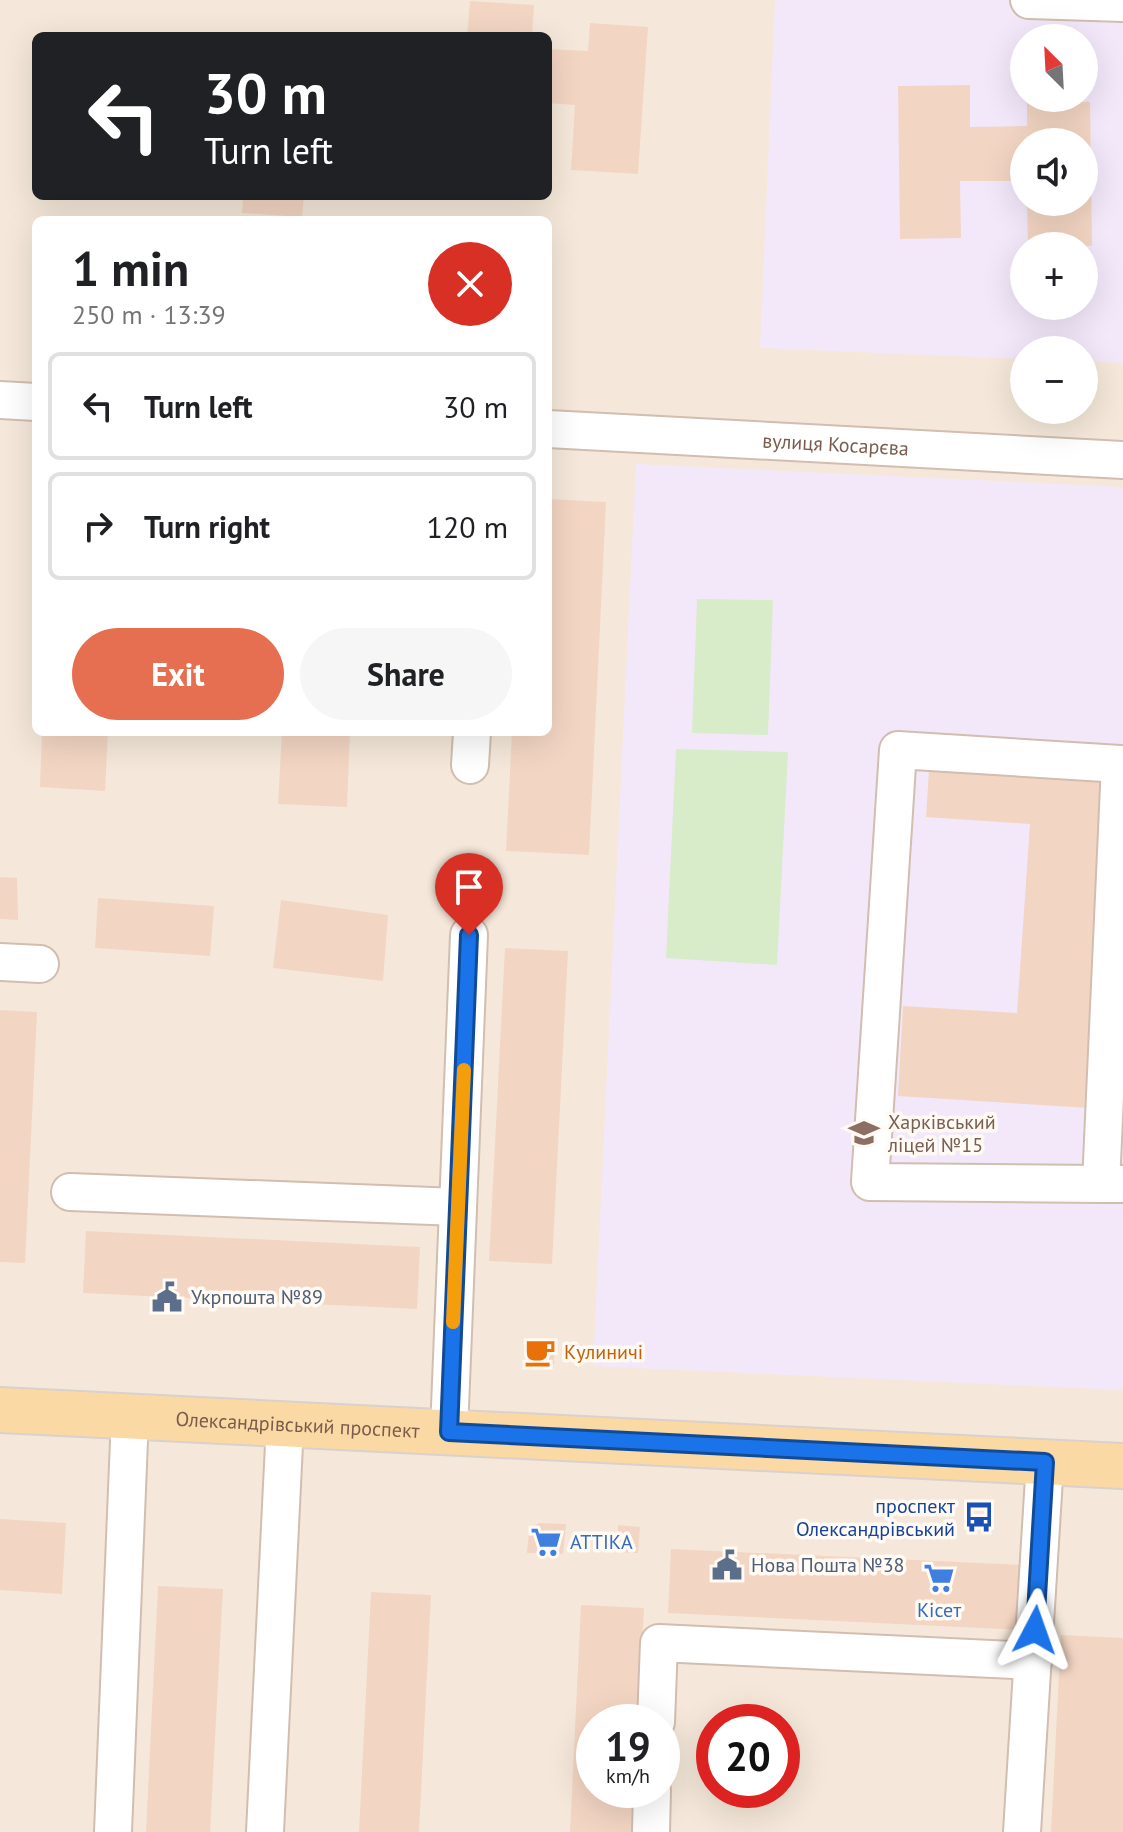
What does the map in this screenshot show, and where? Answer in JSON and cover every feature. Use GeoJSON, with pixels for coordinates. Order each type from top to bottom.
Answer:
{"type":"FeatureCollection","features":[{"type":"Feature","properties":{"kind":"main road","name":"Олександрівський проспект"},"geometry":{"type":"LineString","coordinates":[[0,1410],[1123,1466]]}},
{"type":"Feature","properties":{"kind":"street"},"geometry":{"type":"LineString","coordinates":[[1029,0],[1123,3]]}},
{"type":"Feature","properties":{"kind":"street"},"geometry":{"type":"LineString","coordinates":[[0,400],[32,402]]}},
{"type":"Feature","properties":{"kind":"street","name":"вулиця Косарєва"},"geometry":{"type":"LineString","coordinates":[[552,429],[1123,460]]}},
{"type":"Feature","properties":{"kind":"street"},"geometry":{"type":"LineString","coordinates":[[898,750],[1122,764],[1112,1184],[870,1182],[898,750]]}},
{"type":"Feature","properties":{"kind":"street"},"geometry":{"type":"LineString","coordinates":[[449,1432],[469,935]]}},
{"type":"Feature","properties":{"kind":"street"},"geometry":{"type":"LineString","coordinates":[[0,962],[40,964]]}},
{"type":"Feature","properties":{"kind":"street"},"geometry":{"type":"LineString","coordinates":[[70,1192],[458,1207]]}},
{"type":"Feature","properties":{"kind":"street"},"geometry":{"type":"LineString","coordinates":[[113,1832],[130,1416]]}},
{"type":"Feature","properties":{"kind":"street"},"geometry":{"type":"LineString","coordinates":[[265,1832],[285,1424]]}},
{"type":"Feature","properties":{"kind":"street"},"geometry":{"type":"LineString","coordinates":[[1022,1832],[1045,1462]]}},
{"type":"Feature","properties":{"kind":"street"},"geometry":{"type":"LineString","coordinates":[[657,1704],[659,1643],[1033,1661]]}},
{"type":"Feature","properties":{"kind":"street"},"geometry":{"type":"LineString","coordinates":[[651,1832],[652,1808]]}},
{"type":"Feature","properties":{"kind":"shaded area"},"geometry":{"type":"Polygon","coordinates":[[[0,0],[1123,0],[1123,1832],[0,1832],[0,0]]]}},
{"type":"Feature","properties":{"kind":"shaded area"},"geometry":{"type":"Polygon","coordinates":[[[775,0],[1123,0],[1123,363],[1098,362],[1098,336],[1010,336],[1010,358],[760,348],[775,0]]]}},
{"type":"Feature","properties":{"kind":"shaded area","name":"Харківський ліцей №15"},"geometry":{"type":"Polygon","coordinates":[[[636,464],[1123,487],[1123,1390],[593,1366],[636,464]]]}},
{"type":"Feature","properties":{"kind":"green space"},"geometry":{"type":"Polygon","coordinates":[[[697,599],[773,600],[768,735],[692,733],[697,599]]]}},
{"type":"Feature","properties":{"kind":"green space"},"geometry":{"type":"Polygon","coordinates":[[[676,749],[788,752],[777,965],[666,958],[676,749]]]}},
{"type":"Feature","properties":{"kind":"building"},"geometry":{"type":"Polygon","coordinates":[[[470,1],[534,5],[532,32],[467,32],[470,1]]]}},
{"type":"Feature","properties":{"kind":"building"},"geometry":{"type":"Polygon","coordinates":[[[590,23],[648,27],[638,174],[571,170],[575,105],[552,103],[552,49],[588,51],[590,23]]]}},
{"type":"Feature","properties":{"kind":"building"},"geometry":{"type":"Polygon","coordinates":[[[970,85],[970,127],[1027,126],[1027,112],[1090,112],[1090,128],[1010,128],[1010,181],[960,181],[961,238],[900,239],[898,86],[970,85]]]}},
{"type":"Feature","properties":{"kind":"building"},"geometry":{"type":"Polygon","coordinates":[[[243,200],[304,200],[302,216],[242,213],[243,200]]]}},
{"type":"Feature","properties":{"kind":"building"},"geometry":{"type":"Polygon","coordinates":[[[1027,216],[1092,216],[1092,232],[1028,232],[1027,216]]]}},
{"type":"Feature","properties":{"kind":"building"},"geometry":{"type":"Polygon","coordinates":[[[552,499],[606,502],[589,855],[506,851],[512,736],[552,736],[552,499]]]}},
{"type":"Feature","properties":{"kind":"building"},"geometry":{"type":"Polygon","coordinates":[[[42,736],[108,736],[105,791],[40,787],[42,736]]]}},
{"type":"Feature","properties":{"kind":"building"},"geometry":{"type":"Polygon","coordinates":[[[282,736],[350,736],[347,807],[278,804],[282,736]]]}},
{"type":"Feature","properties":{"kind":"building"},"geometry":{"type":"Polygon","coordinates":[[[930,756],[1112,768],[1089,1108],[898,1096],[903,1006],[1017,1013],[1030,824],[926,817],[930,756]]]}},
{"type":"Feature","properties":{"kind":"building"},"geometry":{"type":"Polygon","coordinates":[[[0,877],[17,878],[18,920],[0,919],[0,877]]]}},
{"type":"Feature","properties":{"kind":"building"},"geometry":{"type":"Polygon","coordinates":[[[98,898],[214,906],[210,956],[95,948],[98,898]]]}},
{"type":"Feature","properties":{"kind":"building"},"geometry":{"type":"Polygon","coordinates":[[[281,900],[388,915],[383,981],[273,968],[281,900]]]}},
{"type":"Feature","properties":{"kind":"building"},"geometry":{"type":"Polygon","coordinates":[[[505,948],[568,951],[552,1264],[489,1261],[505,948]]]}},
{"type":"Feature","properties":{"kind":"building"},"geometry":{"type":"Polygon","coordinates":[[[0,1010],[37,1012],[25,1263],[0,1262],[0,1010]]]}},
{"type":"Feature","properties":{"kind":"building"},"geometry":{"type":"Polygon","coordinates":[[[86,1231],[420,1247],[417,1309],[83,1293],[86,1231]]]}},
{"type":"Feature","properties":{"kind":"building"},"geometry":{"type":"Polygon","coordinates":[[[527,1341],[554,1341],[554,1364],[527,1362],[527,1341]]]}},
{"type":"Feature","properties":{"kind":"building"},"geometry":{"type":"Polygon","coordinates":[[[0,1519],[66,1523],[62,1594],[0,1590],[0,1519]]]}},
{"type":"Feature","properties":{"kind":"building","name":"АТТІКА"},"geometry":{"type":"Polygon","coordinates":[[[539,1523],[566,1524],[563,1554],[527,1553],[529,1531],[539,1523]]]}},
{"type":"Feature","properties":{"kind":"building"},"geometry":{"type":"Polygon","coordinates":[[[618,1525],[640,1527],[638,1553],[616,1552],[618,1525]]]}},
{"type":"Feature","properties":{"kind":"building"},"geometry":{"type":"Polygon","coordinates":[[[671,1549],[1026,1565],[1023,1630],[668,1613],[671,1549]]]}},
{"type":"Feature","properties":{"kind":"building"},"geometry":{"type":"Polygon","coordinates":[[[158,1586],[223,1589],[210,1832],[146,1832],[158,1586]]]}},
{"type":"Feature","properties":{"kind":"building"},"geometry":{"type":"Polygon","coordinates":[[[371,1592],[431,1595],[419,1832],[359,1832],[371,1592]]]}},
{"type":"Feature","properties":{"kind":"building"},"geometry":{"type":"Polygon","coordinates":[[[581,1605],[644,1608],[639,1704],[576,1704],[581,1605]]]}},
{"type":"Feature","properties":{"kind":"building"},"geometry":{"type":"Polygon","coordinates":[[[1061,1635],[1123,1638],[1123,1832],[1051,1832],[1061,1635]]]}},
{"type":"Feature","properties":{"kind":"building"},"geometry":{"type":"Polygon","coordinates":[[[576,1708],[576,1808],[634,1808],[633,1832],[570,1832],[576,1708]]]}},
{"type":"Feature","properties":{"kind":"slow traffic"},"geometry":{"type":"LineString","coordinates":[[453,1322],[464,1070]]}},
{"type":"Feature","properties":{"kind":"place","name":"Харківський ліцей №15"},"geometry":{"type":"Point","coordinates":[864,1133]}},
{"type":"Feature","properties":{"kind":"place","name":"Укрпошта №89"},"geometry":{"type":"Point","coordinates":[167,1297]}},
{"type":"Feature","properties":{"kind":"place","name":"Кулиничі"},"geometry":{"type":"Point","coordinates":[540,1352]}},
{"type":"Feature","properties":{"kind":"place","name":"проспект Олександрівський"},"geometry":{"type":"Point","coordinates":[979,1517]}},
{"type":"Feature","properties":{"kind":"place","name":"АТТІКА"},"geometry":{"type":"Point","coordinates":[546,1542]}},
{"type":"Feature","properties":{"kind":"place","name":"Нова Пошта №38"},"geometry":{"type":"Point","coordinates":[727,1565]}},
{"type":"Feature","properties":{"kind":"place","name":"Кісет"},"geometry":{"type":"Point","coordinates":[939,1578]}},
{"type":"Feature","properties":{"kind":"route"},"geometry":{"type":"LineString","coordinates":[[469,935],[449,1432],[1045,1462],[1035,1630]]}}]}
